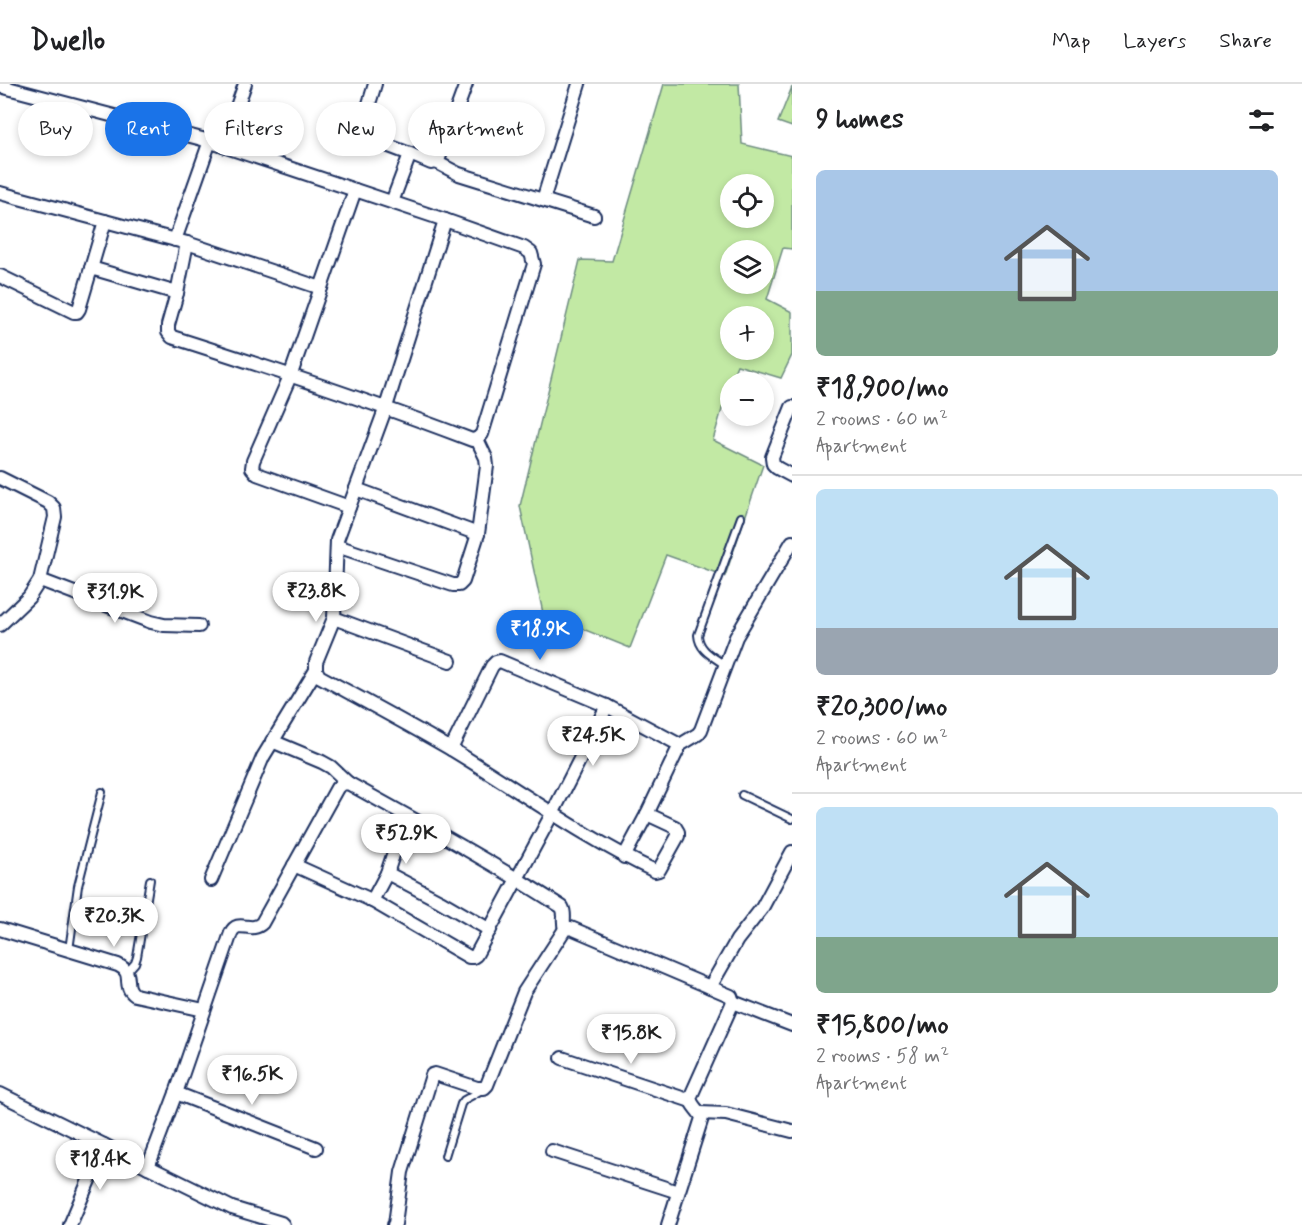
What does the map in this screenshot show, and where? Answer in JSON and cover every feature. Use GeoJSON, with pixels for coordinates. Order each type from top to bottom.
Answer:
{"type":"FeatureCollection","features":[{"type":"Feature","properties":{"kind":"street"},"geometry":{"type":"LineString","coordinates":[[239,102],[245,84]]}},
{"type":"Feature","properties":{"kind":"street"},"geometry":{"type":"LineString","coordinates":[[375,84],[362,133],[364,137],[408,153]]}},
{"type":"Feature","properties":{"kind":"street"},"geometry":{"type":"LineString","coordinates":[[436,162],[466,84]]}},
{"type":"Feature","properties":{"kind":"street"},"geometry":{"type":"LineString","coordinates":[[543,200],[579,84]]}},
{"type":"Feature","properties":{"kind":"street"},"geometry":{"type":"LineString","coordinates":[[0,86],[204,139]]}},
{"type":"Feature","properties":{"kind":"street"},"geometry":{"type":"LineString","coordinates":[[206,156],[181,241],[177,293],[168,325],[168,332],[172,337],[386,407],[472,440],[477,439],[482,434],[534,264],[531,253],[524,248],[445,220],[253,156]]}},
{"type":"Feature","properties":{"kind":"street"},"geometry":{"type":"LineString","coordinates":[[392,202],[409,156]]}},
{"type":"Feature","properties":{"kind":"street"},"geometry":{"type":"LineString","coordinates":[[415,156],[431,163],[436,162],[459,174],[594,216]]}},
{"type":"Feature","properties":{"kind":"street"},"geometry":{"type":"LineString","coordinates":[[349,507],[257,474],[252,468],[291,375],[355,190]]}},
{"type":"Feature","properties":{"kind":"street"},"geometry":{"type":"LineString","coordinates":[[0,193],[181,241],[321,288]]}},
{"type":"Feature","properties":{"kind":"street"},"geometry":{"type":"LineString","coordinates":[[445,220],[386,407],[338,540],[334,618],[316,662],[316,670],[319,676],[451,749],[624,857],[655,871],[659,870],[678,832],[675,827],[647,814]]}},
{"type":"Feature","properties":{"kind":"street"},"geometry":{"type":"LineString","coordinates":[[0,276],[77,312],[105,221]]}},
{"type":"Feature","properties":{"kind":"street"},"geometry":{"type":"LineString","coordinates":[[91,268],[177,293]]}},
{"type":"Feature","properties":{"kind":"street"},"geometry":{"type":"LineString","coordinates":[[792,407],[772,458],[777,468],[792,476]]}},
{"type":"Feature","properties":{"kind":"street"},"geometry":{"type":"LineString","coordinates":[[337,546],[453,585],[459,585],[463,581],[477,534],[487,466],[486,458],[477,439]]}},
{"type":"Feature","properties":{"kind":"street"},"geometry":{"type":"LineString","coordinates":[[0,478],[48,502],[54,508],[55,517],[40,580],[29,597],[0,625]]}},
{"type":"Feature","properties":{"kind":"street"},"geometry":{"type":"LineString","coordinates":[[356,489],[477,534]]}},
{"type":"Feature","properties":{"kind":"street"},"geometry":{"type":"LineString","coordinates":[[624,857],[680,745],[701,730],[736,637],[792,542]]}},
{"type":"Feature","properties":{"kind":"street"},"geometry":{"type":"LineString","coordinates":[[40,580],[151,622],[164,625],[200,626]]}},
{"type":"Feature","properties":{"kind":"street"},"geometry":{"type":"LineString","coordinates":[[334,618],[450,661]]}},
{"type":"Feature","properties":{"kind":"street"},"geometry":{"type":"LineString","coordinates":[[451,749],[492,666],[500,661],[607,706],[680,745]]}},
{"type":"Feature","properties":{"kind":"street"},"geometry":{"type":"LineString","coordinates":[[211,880],[263,757],[316,670]]}},
{"type":"Feature","properties":{"kind":"street"},"geometry":{"type":"LineString","coordinates":[[294,865],[372,901],[469,957],[473,957],[518,878],[607,706]]}},
{"type":"Feature","properties":{"kind":"street"},"geometry":{"type":"LineString","coordinates":[[272,741],[322,762],[348,783],[518,878],[562,907],[565,929]]}},
{"type":"Feature","properties":{"kind":"street"},"geometry":{"type":"LineString","coordinates":[[148,1167],[233,928],[237,926],[259,927],[337,788],[341,784],[348,783]]}},
{"type":"Feature","properties":{"kind":"street"},"geometry":{"type":"LineString","coordinates":[[372,901],[387,873],[406,816]]}},
{"type":"Feature","properties":{"kind":"street"},"geometry":{"type":"LineString","coordinates":[[710,987],[737,940],[762,908],[792,852]]}},
{"type":"Feature","properties":{"kind":"street"},"geometry":{"type":"LineString","coordinates":[[387,873],[490,930]]}},
{"type":"Feature","properties":{"kind":"street"},"geometry":{"type":"LineString","coordinates":[[0,928],[118,965],[127,972],[128,986],[135,995],[204,1010]]}},
{"type":"Feature","properties":{"kind":"street"},"geometry":{"type":"LineString","coordinates":[[394,1225],[402,1172],[432,1075],[477,1088],[484,1088],[487,1085],[524,992],[565,929],[571,928],[731,996],[733,1002],[690,1098],[691,1101]]}},
{"type":"Feature","properties":{"kind":"street"},"geometry":{"type":"LineString","coordinates":[[733,1002],[792,1025]]}},
{"type":"Feature","properties":{"kind":"street"},"geometry":{"type":"LineString","coordinates":[[562,1058],[691,1101],[700,1113],[702,1118],[668,1225]]}},
{"type":"Feature","properties":{"kind":"street"},"geometry":{"type":"LineString","coordinates":[[176,1093],[316,1148]]}},
{"type":"Feature","properties":{"kind":"street"},"geometry":{"type":"LineString","coordinates":[[0,1094],[232,1208],[283,1225]]}},
{"type":"Feature","properties":{"kind":"street"},"geometry":{"type":"LineString","coordinates":[[700,1113],[726,1114],[792,1131]]}},
{"type":"Feature","properties":{"kind":"street"},"geometry":{"type":"LineString","coordinates":[[70,1225],[104,1145]]}},
{"type":"Feature","properties":{"kind":"street"},"geometry":{"type":"LineString","coordinates":[[552,1151],[678,1192]]}},
{"type":"Feature","properties":{"kind":"lane"},"geometry":{"type":"LineString","coordinates":[[725,665],[703,649],[698,635],[741,517]]}},
{"type":"Feature","properties":{"kind":"lane"},"geometry":{"type":"LineString","coordinates":[[69,950],[78,886],[102,792]]}},
{"type":"Feature","properties":{"kind":"lane"},"geometry":{"type":"LineString","coordinates":[[741,795],[792,819]]}},
{"type":"Feature","properties":{"kind":"lane"},"geometry":{"type":"LineString","coordinates":[[127,972],[137,957],[150,880]]}},
{"type":"Feature","properties":{"kind":"lane"},"geometry":{"type":"LineString","coordinates":[[445,1156],[461,1104],[484,1088]]}},
{"type":"Feature","properties":{"kind":"green space"},"geometry":{"type":"Polygon","coordinates":[[[664,84],[739,84],[742,144],[792,156],[792,249],[783,248],[774,277],[774,240],[720,240],[720,294],[769,294],[767,299],[792,312],[792,355],[781,378],[774,376],[774,372],[761,372],[737,365],[734,372],[720,372],[720,416],[713,440],[763,465],[725,576],[666,555],[630,648],[543,613],[520,506],[580,260],[612,261],[664,84]]]}},
{"type":"Feature","properties":{"kind":"green space"},"geometry":{"type":"Polygon","coordinates":[[[792,87],[792,127],[778,122],[792,87]]]}}]}
